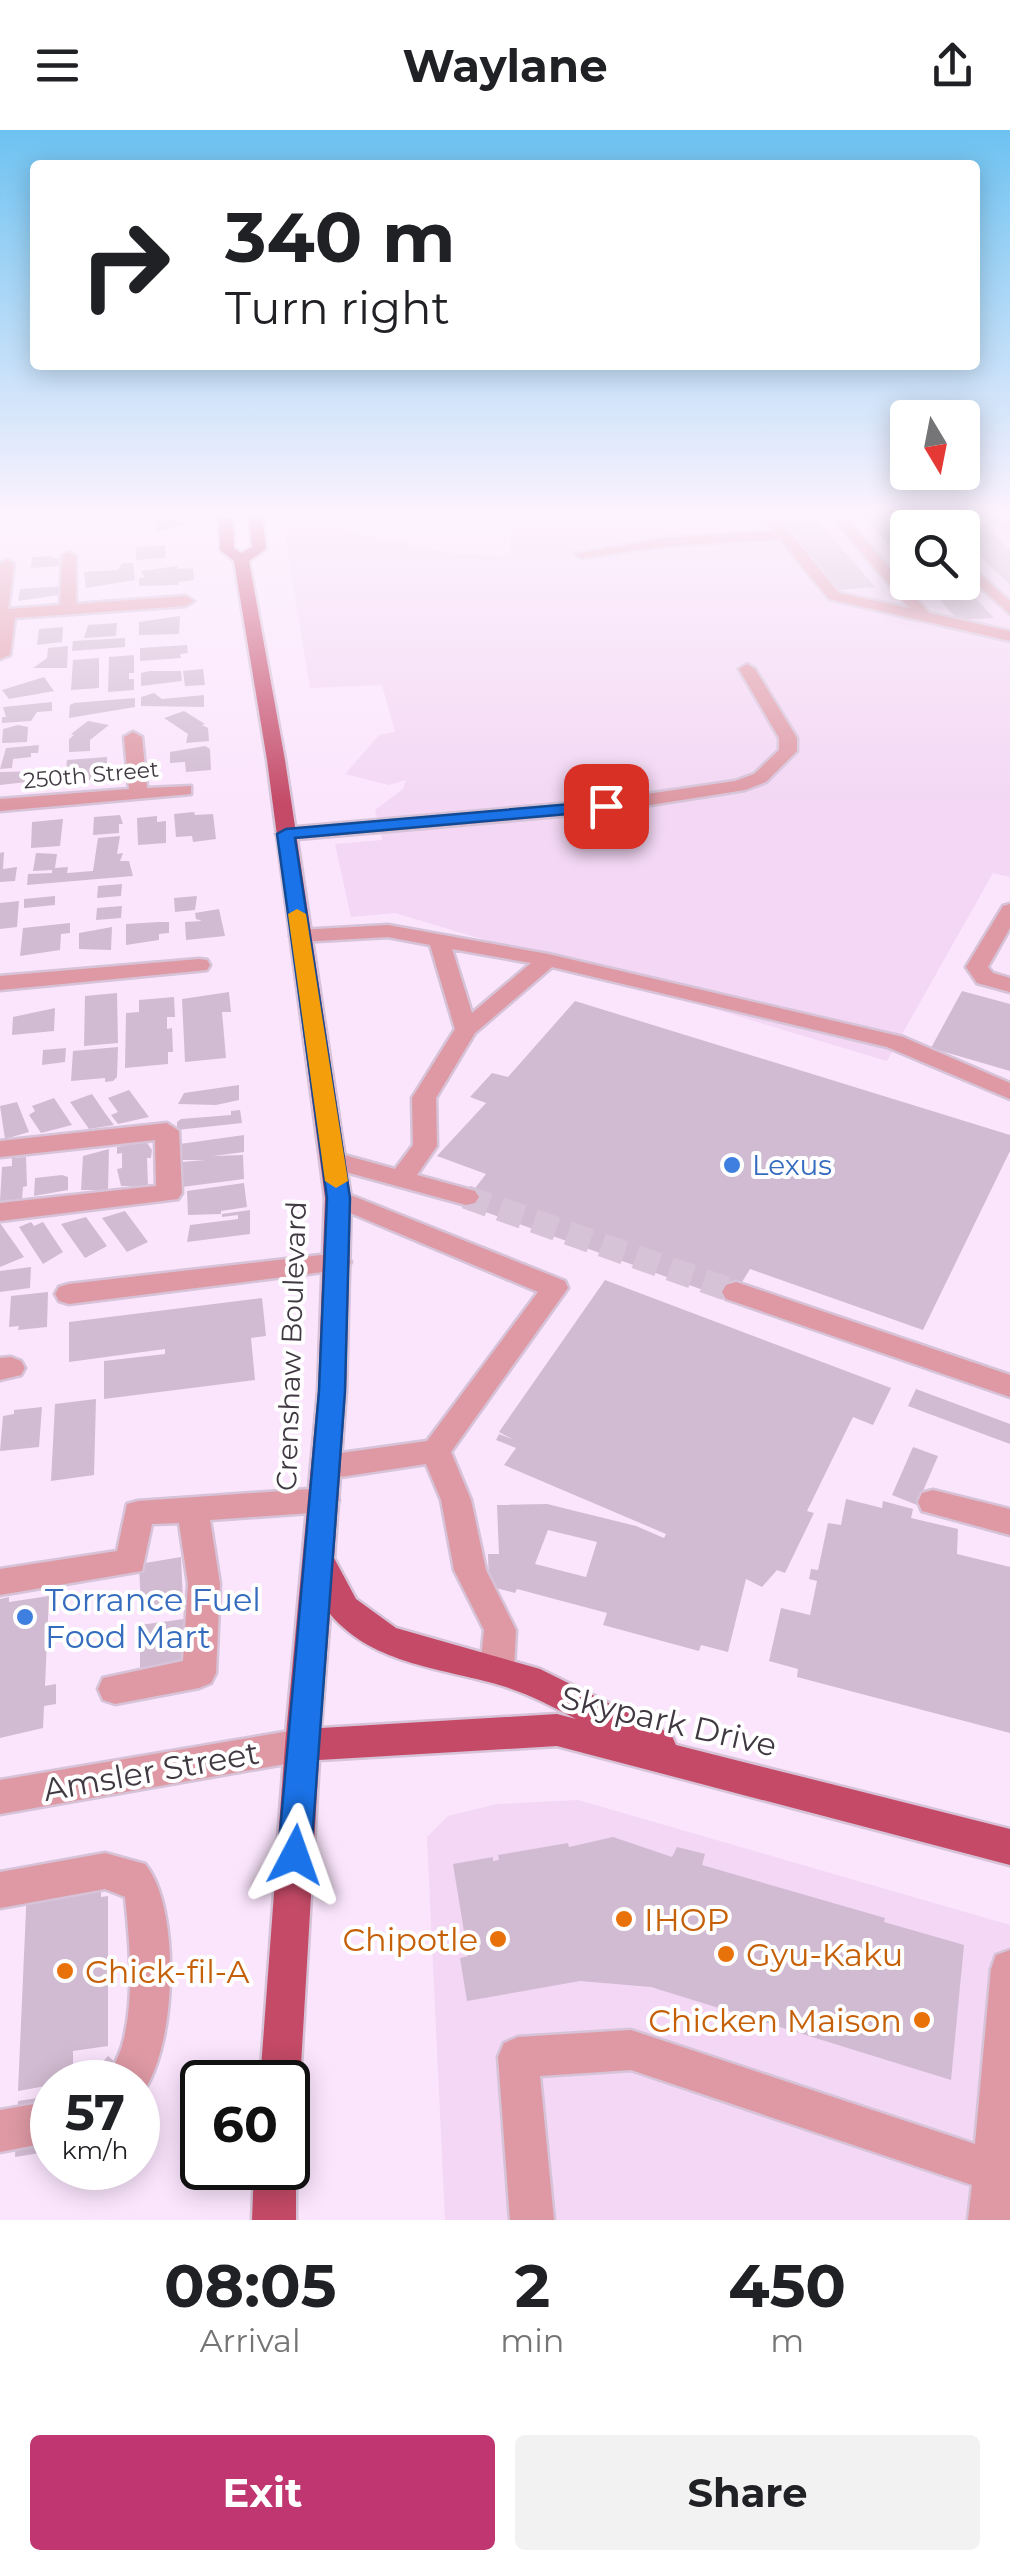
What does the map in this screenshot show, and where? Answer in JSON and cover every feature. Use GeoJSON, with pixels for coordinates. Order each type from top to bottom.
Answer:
{"type":"FeatureCollection","features":[{"type":"Feature","properties":{"kind":"main road","name":"Crenshaw Boulevard"},"geometry":{"type":"LineString","coordinates":[[249,610],[338,1198],[327,1467],[302,1745],[281,2060]]}},
{"type":"Feature","properties":{"kind":"main road"},"geometry":{"type":"LineString","coordinates":[[320,1562],[343,1607],[366,1628],[400,1644],[530,1680],[703,1768]]}},
{"type":"Feature","properties":{"kind":"main road","name":"Skypark Drive"},"geometry":{"type":"LineString","coordinates":[[302,1745],[557,1730],[1010,1847]]}},
{"type":"Feature","properties":{"kind":"main road"},"geometry":{"type":"LineString","coordinates":[[274,2220],[275,2190]]}},
{"type":"Feature","properties":{"kind":"street"},"geometry":{"type":"LineString","coordinates":[[2,655],[3,613],[74,610]]}},
{"type":"Feature","properties":{"kind":"street"},"geometry":{"type":"LineString","coordinates":[[895,610],[1010,636]]}},
{"type":"Feature","properties":{"kind":"street"},"geometry":{"type":"LineString","coordinates":[[918,610],[924,616]]}},
{"type":"Feature","properties":{"kind":"street"},"geometry":{"type":"LineString","coordinates":[[286,834],[606,806],[740,786],[760,778],[788,750],[788,738],[746,669]]}},
{"type":"Feature","properties":{"kind":"street"},"geometry":{"type":"LineString","coordinates":[[133,736],[139,794]]}},
{"type":"Feature","properties":{"kind":"street","name":"250th Street"},"geometry":{"type":"LineString","coordinates":[[0,805],[185,790]]}},
{"type":"Feature","properties":{"kind":"street"},"geometry":{"type":"LineString","coordinates":[[1010,910],[977,967],[985,978],[1010,984]]}},
{"type":"Feature","properties":{"kind":"street"},"geometry":{"type":"LineString","coordinates":[[300,936],[388,931],[548,960],[895,1042],[1010,1092]]}},
{"type":"Feature","properties":{"kind":"street"},"geometry":{"type":"LineString","coordinates":[[439,940],[466,1028]]}},
{"type":"Feature","properties":{"kind":"street"},"geometry":{"type":"LineString","coordinates":[[401,1179],[424,1146],[424,1098],[466,1028],[548,960]]}},
{"type":"Feature","properties":{"kind":"street"},"geometry":{"type":"LineString","coordinates":[[0,983],[199,965]]}},
{"type":"Feature","properties":{"kind":"street"},"geometry":{"type":"LineString","coordinates":[[0,1148],[167,1130],[168,1193],[0,1212]]}},
{"type":"Feature","properties":{"kind":"street"},"geometry":{"type":"LineString","coordinates":[[333,1160],[466,1197]]}},
{"type":"Feature","properties":{"kind":"street"},"geometry":{"type":"LineString","coordinates":[[327,1467],[436,1451],[555,1288],[338,1198]]}},
{"type":"Feature","properties":{"kind":"street"},"geometry":{"type":"LineString","coordinates":[[69,1294],[338,1262]]}},
{"type":"Feature","properties":{"kind":"street"},"geometry":{"type":"LineString","coordinates":[[736,1292],[1010,1386]]}},
{"type":"Feature","properties":{"kind":"street"},"geometry":{"type":"LineString","coordinates":[[436,1451],[456,1500],[470,1570],[500,1630],[497,1669]]}},
{"type":"Feature","properties":{"kind":"street"},"geometry":{"type":"LineString","coordinates":[[0,1582],[131,1562],[138,1513],[324,1500]]}},
{"type":"Feature","properties":{"kind":"street"},"geometry":{"type":"LineString","coordinates":[[933,1502],[1010,1522]]}},
{"type":"Feature","properties":{"kind":"street"},"geometry":{"type":"LineString","coordinates":[[116,1689],[199,1674],[204,1584],[193,1509]]}},
{"type":"Feature","properties":{"kind":"street","name":"Amsler Street"},"geometry":{"type":"LineString","coordinates":[[0,1796],[302,1745]]}},
{"type":"Feature","properties":{"kind":"street"},"geometry":{"type":"LineString","coordinates":[[0,1890],[105,1871],[132,1878],[143,1890],[148,2034],[140,2060]]}},
{"type":"Feature","properties":{"kind":"street"},"geometry":{"type":"LineString","coordinates":[[990,2220],[1010,1969]]}},
{"type":"Feature","properties":{"kind":"street"},"geometry":{"type":"LineString","coordinates":[[532,2220],[518,2056],[631,2050],[994,2171]]}},
{"type":"Feature","properties":{"kind":"street"},"geometry":{"type":"LineString","coordinates":[[0,2131],[30,2126]]}},
{"type":"Feature","properties":{"kind":"shaded area"},"geometry":{"type":"Polygon","coordinates":[[[297,610],[1010,610],[1010,877],[993,873],[887,1061],[395,913],[351,917],[335,844],[382,840],[375,810],[403,789],[406,780],[389,785],[345,774],[379,735],[395,732],[382,685],[310,688],[297,610]]]}},
{"type":"Feature","properties":{"kind":"shaded area"},"geometry":{"type":"Polygon","coordinates":[[[578,1800],[1010,1925],[1010,2220],[445,2220],[427,1837],[448,1816],[497,1804],[578,1800]]]}},
{"type":"Feature","properties":{"kind":"building"},"geometry":{"type":"Polygon","coordinates":[[[948,610],[986,610],[994,618],[958,620],[948,610]]]}},
{"type":"Feature","properties":{"kind":"building"},"geometry":{"type":"Polygon","coordinates":[[[180,616],[179,634],[139,635],[139,622],[180,616]]]}},
{"type":"Feature","properties":{"kind":"building"},"geometry":{"type":"Polygon","coordinates":[[[117,623],[116,636],[84,638],[88,625],[117,623]]]}},
{"type":"Feature","properties":{"kind":"building"},"geometry":{"type":"Polygon","coordinates":[[[63,627],[62,642],[37,645],[39,629],[63,627]]]}},
{"type":"Feature","properties":{"kind":"building"},"geometry":{"type":"Polygon","coordinates":[[[125,638],[125,647],[72,651],[73,641],[125,638]]]}},
{"type":"Feature","properties":{"kind":"building"},"geometry":{"type":"Polygon","coordinates":[[[187,645],[188,653],[180,654],[181,658],[140,661],[140,648],[187,645]]]}},
{"type":"Feature","properties":{"kind":"building"},"geometry":{"type":"Polygon","coordinates":[[[68,646],[67,668],[33,668],[47,658],[48,648],[68,646]]]}},
{"type":"Feature","properties":{"kind":"building"},"geometry":{"type":"Polygon","coordinates":[[[134,655],[134,673],[129,673],[129,679],[134,679],[134,690],[108,692],[109,657],[134,655]]]}},
{"type":"Feature","properties":{"kind":"building"},"geometry":{"type":"Polygon","coordinates":[[[99,658],[99,688],[71,690],[73,660],[99,658]]]}},
{"type":"Feature","properties":{"kind":"building"},"geometry":{"type":"Polygon","coordinates":[[[203,669],[205,685],[185,686],[183,671],[203,669]]]}},
{"type":"Feature","properties":{"kind":"building"},"geometry":{"type":"Polygon","coordinates":[[[181,671],[182,681],[141,686],[141,673],[181,671]]]}},
{"type":"Feature","properties":{"kind":"building"},"geometry":{"type":"Polygon","coordinates":[[[44,677],[54,691],[9,699],[2,690],[44,677]]]}},
{"type":"Feature","properties":{"kind":"building"},"geometry":{"type":"Polygon","coordinates":[[[154,693],[162,699],[204,695],[204,707],[141,706],[141,697],[154,693]]]}},
{"type":"Feature","properties":{"kind":"building"},"geometry":{"type":"Polygon","coordinates":[[[135,698],[135,707],[69,718],[70,705],[74,703],[135,698]]]}},
{"type":"Feature","properties":{"kind":"building"},"geometry":{"type":"Polygon","coordinates":[[[52,702],[52,711],[37,712],[31,721],[2,723],[2,717],[6,717],[3,707],[52,702]]]}},
{"type":"Feature","properties":{"kind":"building"},"geometry":{"type":"Polygon","coordinates":[[[184,711],[205,724],[202,725],[208,728],[209,741],[186,743],[188,734],[164,718],[184,711]]]}},
{"type":"Feature","properties":{"kind":"building"},"geometry":{"type":"Polygon","coordinates":[[[88,721],[109,725],[90,740],[90,751],[69,752],[69,739],[74,735],[71,734],[88,721]]]}},
{"type":"Feature","properties":{"kind":"building"},"geometry":{"type":"Polygon","coordinates":[[[28,727],[27,742],[2,743],[3,729],[28,727]]]}},
{"type":"Feature","properties":{"kind":"building"},"geometry":{"type":"Polygon","coordinates":[[[39,745],[38,753],[13,759],[12,768],[0,769],[6,748],[39,745]]]}},
{"type":"Feature","properties":{"kind":"building"},"geometry":{"type":"Polygon","coordinates":[[[205,746],[210,749],[211,770],[186,772],[185,762],[170,763],[170,752],[205,746]]]}},
{"type":"Feature","properties":{"kind":"building"},"geometry":{"type":"Polygon","coordinates":[[[107,757],[107,768],[93,770],[93,780],[65,782],[67,760],[107,757]]]}},
{"type":"Feature","properties":{"kind":"building"},"geometry":{"type":"Polygon","coordinates":[[[45,771],[45,780],[0,785],[0,772],[45,771]]]}},
{"type":"Feature","properties":{"kind":"building"},"geometry":{"type":"Polygon","coordinates":[[[174,814],[213,814],[216,839],[193,842],[192,836],[176,837],[174,814]]]}},
{"type":"Feature","properties":{"kind":"building"},"geometry":{"type":"Polygon","coordinates":[[[120,815],[123,824],[119,824],[119,833],[93,835],[94,817],[120,815]]]}},
{"type":"Feature","properties":{"kind":"building"},"geometry":{"type":"Polygon","coordinates":[[[157,816],[157,822],[166,821],[166,843],[138,845],[137,818],[157,816]]]}},
{"type":"Feature","properties":{"kind":"building"},"geometry":{"type":"Polygon","coordinates":[[[63,819],[60,846],[31,848],[32,822],[63,819]]]}},
{"type":"Feature","properties":{"kind":"building"},"geometry":{"type":"Polygon","coordinates":[[[120,836],[117,854],[123,853],[120,861],[129,861],[133,876],[27,885],[28,874],[52,873],[33,871],[36,853],[57,854],[55,868],[68,867],[67,873],[93,871],[98,838],[120,836]]]}},
{"type":"Feature","properties":{"kind":"building"},"geometry":{"type":"Polygon","coordinates":[[[4,852],[3,869],[17,867],[15,881],[0,882],[0,853],[4,852]]]}},
{"type":"Feature","properties":{"kind":"building"},"geometry":{"type":"Polygon","coordinates":[[[122,884],[121,896],[97,898],[98,886],[122,884]]]}},
{"type":"Feature","properties":{"kind":"building"},"geometry":{"type":"Polygon","coordinates":[[[55,896],[55,905],[24,908],[24,899],[55,896]]]}},
{"type":"Feature","properties":{"kind":"building"},"geometry":{"type":"Polygon","coordinates":[[[197,896],[195,910],[175,912],[174,898],[197,896]]]}},
{"type":"Feature","properties":{"kind":"building"},"geometry":{"type":"Polygon","coordinates":[[[19,901],[17,927],[0,929],[0,903],[19,901]]]}},
{"type":"Feature","properties":{"kind":"building"},"geometry":{"type":"Polygon","coordinates":[[[122,906],[121,918],[96,920],[97,908],[122,906]]]}},
{"type":"Feature","properties":{"kind":"building"},"geometry":{"type":"Polygon","coordinates":[[[219,909],[225,936],[186,940],[185,922],[202,921],[196,919],[195,913],[219,909]]]}},
{"type":"Feature","properties":{"kind":"building"},"geometry":{"type":"Polygon","coordinates":[[[169,922],[169,933],[159,934],[159,940],[126,945],[126,924],[169,922]]]}},
{"type":"Feature","properties":{"kind":"building"},"geometry":{"type":"Polygon","coordinates":[[[70,923],[70,933],[61,934],[60,950],[20,956],[23,928],[70,923]]]}},
{"type":"Feature","properties":{"kind":"building"},"geometry":{"type":"Polygon","coordinates":[[[112,927],[111,950],[79,949],[79,933],[112,927]]]}},
{"type":"Feature","properties":{"kind":"building"},"geometry":{"type":"Polygon","coordinates":[[[962,991],[1010,1004],[1010,1071],[931,1048],[962,991]]]}},
{"type":"Feature","properties":{"kind":"building"},"geometry":{"type":"Polygon","coordinates":[[[229,992],[231,1012],[222,1012],[226,1058],[185,1062],[182,999],[229,992]]]}},
{"type":"Feature","properties":{"kind":"building"},"geometry":{"type":"Polygon","coordinates":[[[117,993],[118,1043],[84,1046],[85,996],[117,993]]]}},
{"type":"Feature","properties":{"kind":"building"},"geometry":{"type":"Polygon","coordinates":[[[174,997],[175,1017],[167,1017],[167,1029],[172,1028],[173,1052],[168,1052],[168,1064],[125,1068],[126,1013],[139,1012],[139,1000],[174,997]]]}},
{"type":"Feature","properties":{"kind":"building","name":"Lexus"},"geometry":{"type":"Polygon","coordinates":[[[575,1001],[1010,1135],[1010,1151],[923,1330],[750,1269],[731,1300],[463,1204],[486,1174],[437,1156],[486,1103],[470,1097],[492,1073],[508,1077],[575,1001]]]}},
{"type":"Feature","properties":{"kind":"building"},"geometry":{"type":"Polygon","coordinates":[[[55,1008],[54,1031],[12,1035],[13,1017],[55,1008]]]}},
{"type":"Feature","properties":{"kind":"building"},"geometry":{"type":"Polygon","coordinates":[[[118,1047],[117,1077],[113,1081],[71,1081],[73,1051],[118,1047]]]}},
{"type":"Feature","properties":{"kind":"building"},"geometry":{"type":"Polygon","coordinates":[[[66,1048],[65,1062],[42,1065],[43,1050],[66,1048]]]}},
{"type":"Feature","properties":{"kind":"building"},"geometry":{"type":"Polygon","coordinates":[[[239,1085],[239,1100],[216,1105],[178,1104],[184,1093],[239,1085]]]}},
{"type":"Feature","properties":{"kind":"building"},"geometry":{"type":"Polygon","coordinates":[[[129,1090],[149,1117],[118,1124],[111,1115],[118,1112],[108,1098],[129,1090]]]}},
{"type":"Feature","properties":{"kind":"building"},"geometry":{"type":"Polygon","coordinates":[[[92,1094],[114,1125],[89,1129],[70,1102],[92,1094]]]}},
{"type":"Feature","properties":{"kind":"building"},"geometry":{"type":"Polygon","coordinates":[[[54,1098],[72,1125],[41,1133],[29,1115],[35,1111],[32,1106],[54,1098]]]}},
{"type":"Feature","properties":{"kind":"building"},"geometry":{"type":"Polygon","coordinates":[[[17,1102],[29,1132],[5,1139],[0,1106],[17,1102]]]}},
{"type":"Feature","properties":{"kind":"building"},"geometry":{"type":"Polygon","coordinates":[[[240,1110],[242,1123],[177,1130],[181,1119],[231,1115],[231,1111],[240,1110]]]}},
{"type":"Feature","properties":{"kind":"building"},"geometry":{"type":"Polygon","coordinates":[[[244,1135],[244,1152],[213,1156],[243,1155],[244,1179],[182,1187],[182,1162],[205,1160],[179,1160],[180,1144],[244,1135]]]}},
{"type":"Feature","properties":{"kind":"building"},"geometry":{"type":"Polygon","coordinates":[[[147,1143],[152,1150],[151,1158],[147,1158],[148,1186],[121,1186],[117,1169],[122,1168],[122,1153],[117,1154],[117,1147],[147,1143]]]}},
{"type":"Feature","properties":{"kind":"building"},"geometry":{"type":"Polygon","coordinates":[[[109,1149],[108,1190],[81,1190],[83,1156],[109,1149]]]}},
{"type":"Feature","properties":{"kind":"building"},"geometry":{"type":"Polygon","coordinates":[[[26,1157],[27,1186],[23,1187],[22,1200],[0,1201],[2,1167],[12,1166],[12,1158],[26,1157]]]}},
{"type":"Feature","properties":{"kind":"building"},"geometry":{"type":"Polygon","coordinates":[[[68,1177],[68,1190],[34,1196],[35,1178],[68,1177]]]}},
{"type":"Feature","properties":{"kind":"building"},"geometry":{"type":"Polygon","coordinates":[[[244,1183],[247,1207],[221,1214],[188,1215],[187,1191],[244,1183]]]}},
{"type":"Feature","properties":{"kind":"building"},"geometry":{"type":"Polygon","coordinates":[[[250,1210],[250,1234],[187,1242],[190,1225],[238,1219],[238,1215],[222,1214],[250,1210]]]}},
{"type":"Feature","properties":{"kind":"building"},"geometry":{"type":"Polygon","coordinates":[[[125,1211],[148,1242],[127,1252],[102,1218],[125,1211]]]}},
{"type":"Feature","properties":{"kind":"building"},"geometry":{"type":"Polygon","coordinates":[[[86,1217],[107,1246],[85,1258],[61,1224],[86,1217]]]}},
{"type":"Feature","properties":{"kind":"building"},"geometry":{"type":"Polygon","coordinates":[[[31,1222],[34,1226],[43,1222],[63,1252],[43,1264],[19,1227],[31,1222]]]}},
{"type":"Feature","properties":{"kind":"building"},"geometry":{"type":"Polygon","coordinates":[[[0,1223],[24,1257],[0,1267],[0,1223]]]}},
{"type":"Feature","properties":{"kind":"building"},"geometry":{"type":"Polygon","coordinates":[[[31,1267],[30,1288],[0,1292],[0,1271],[31,1267]]]}},
{"type":"Feature","properties":{"kind":"building"},"geometry":{"type":"Polygon","coordinates":[[[605,1280],[891,1388],[873,1425],[853,1417],[807,1511],[814,1513],[785,1573],[777,1570],[762,1587],[746,1579],[728,1652],[701,1645],[699,1651],[603,1625],[607,1613],[517,1589],[515,1593],[489,1586],[488,1554],[499,1554],[497,1505],[547,1504],[636,1526],[664,1538],[666,1534],[504,1465],[516,1448],[496,1440],[499,1434],[512,1439],[499,1432],[605,1280]],[[548,1530],[535,1564],[586,1577],[597,1542],[548,1530]]]}},
{"type":"Feature","properties":{"kind":"building"},"geometry":{"type":"Polygon","coordinates":[[[48,1292],[47,1327],[9,1327],[11,1296],[48,1292]]]}},
{"type":"Feature","properties":{"kind":"building"},"geometry":{"type":"Polygon","coordinates":[[[262,1298],[266,1336],[251,1338],[255,1380],[104,1399],[104,1361],[165,1354],[165,1349],[69,1362],[69,1322],[262,1298]]]}},
{"type":"Feature","properties":{"kind":"building"},"geometry":{"type":"Polygon","coordinates":[[[916,1389],[1010,1424],[1010,1444],[908,1406],[916,1389]]]}},
{"type":"Feature","properties":{"kind":"building"},"geometry":{"type":"Polygon","coordinates":[[[96,1399],[94,1475],[51,1481],[55,1404],[96,1399]]]}},
{"type":"Feature","properties":{"kind":"building"},"geometry":{"type":"Polygon","coordinates":[[[42,1407],[39,1447],[0,1451],[3,1416],[14,1414],[14,1410],[42,1407]]]}},
{"type":"Feature","properties":{"kind":"building"},"geometry":{"type":"Polygon","coordinates":[[[913,1447],[938,1456],[917,1505],[892,1495],[913,1447]]]}},
{"type":"Feature","properties":{"kind":"building"},"geometry":{"type":"Polygon","coordinates":[[[846,1499],[882,1508],[883,1501],[913,1509],[911,1518],[958,1529],[957,1554],[1010,1567],[1010,1733],[797,1677],[798,1669],[769,1661],[781,1608],[810,1615],[817,1581],[809,1579],[811,1569],[818,1570],[828,1523],[841,1525],[846,1499]]]}},
{"type":"Feature","properties":{"kind":"building"},"geometry":{"type":"Polygon","coordinates":[[[181,1557],[183,1601],[141,1607],[139,1564],[181,1557]]]}},
{"type":"Feature","properties":{"kind":"building"},"geometry":{"type":"Polygon","coordinates":[[[49,1596],[45,1686],[56,1684],[56,1704],[44,1706],[43,1728],[0,1738],[0,1599],[9,1597],[9,1602],[49,1596]]]}},
{"type":"Feature","properties":{"kind":"building"},"geometry":{"type":"Polygon","coordinates":[[[184,1619],[185,1666],[140,1672],[140,1625],[184,1619]]]}},
{"type":"Feature","properties":{"kind":"building"},"geometry":{"type":"Polygon","coordinates":[[[613,1837],[672,1857],[677,1847],[705,1854],[702,1865],[964,1945],[951,2080],[651,1987],[580,1981],[467,2001],[460,1958],[468,1956],[453,1864],[493,1857],[493,1861],[499,1860],[498,1855],[568,1843],[569,1847],[613,1837]]]}},
{"type":"Feature","properties":{"kind":"building","name":"Chick-fil-A"},"geometry":{"type":"Polygon","coordinates":[[[101,1874],[101,1897],[108,1896],[108,2046],[73,2051],[73,2060],[30,2060],[30,2089],[18,2091],[27,1887],[101,1874]]]}},
{"type":"Feature","properties":{"kind":"building"},"geometry":{"type":"Polygon","coordinates":[[[30,2099],[30,2155],[15,2157],[18,2101],[30,2099]]]}},
{"type":"Feature","properties":{"kind":"tunnel"},"geometry":{"type":"LineString","coordinates":[[466,1197],[736,1292]]}},
{"type":"Feature","properties":{"kind":"slow traffic"},"geometry":{"type":"LineString","coordinates":[[297,914],[336,1181]]}},
{"type":"Feature","properties":{"kind":"place","name":"Lexus"},"geometry":{"type":"Point","coordinates":[732,1165]}},
{"type":"Feature","properties":{"kind":"place","name":"Torrance Fuel Food Mart"},"geometry":{"type":"Point","coordinates":[25,1617]}},
{"type":"Feature","properties":{"kind":"place","name":"IHOP"},"geometry":{"type":"Point","coordinates":[624,1919]}},
{"type":"Feature","properties":{"kind":"place","name":"Chipotle"},"geometry":{"type":"Point","coordinates":[498,1939]}},
{"type":"Feature","properties":{"kind":"place","name":"Gyu-Kaku"},"geometry":{"type":"Point","coordinates":[726,1954]}},
{"type":"Feature","properties":{"kind":"place","name":"Chick-fil-A"},"geometry":{"type":"Point","coordinates":[65,1971]}},
{"type":"Feature","properties":{"kind":"place","name":"Chicken Maison"},"geometry":{"type":"Point","coordinates":[922,2020]}},
{"type":"Feature","properties":{"kind":"route"},"geometry":{"type":"LineString","coordinates":[[295,1855],[332,1391],[338,1198],[286,834],[606,806]]}}]}
